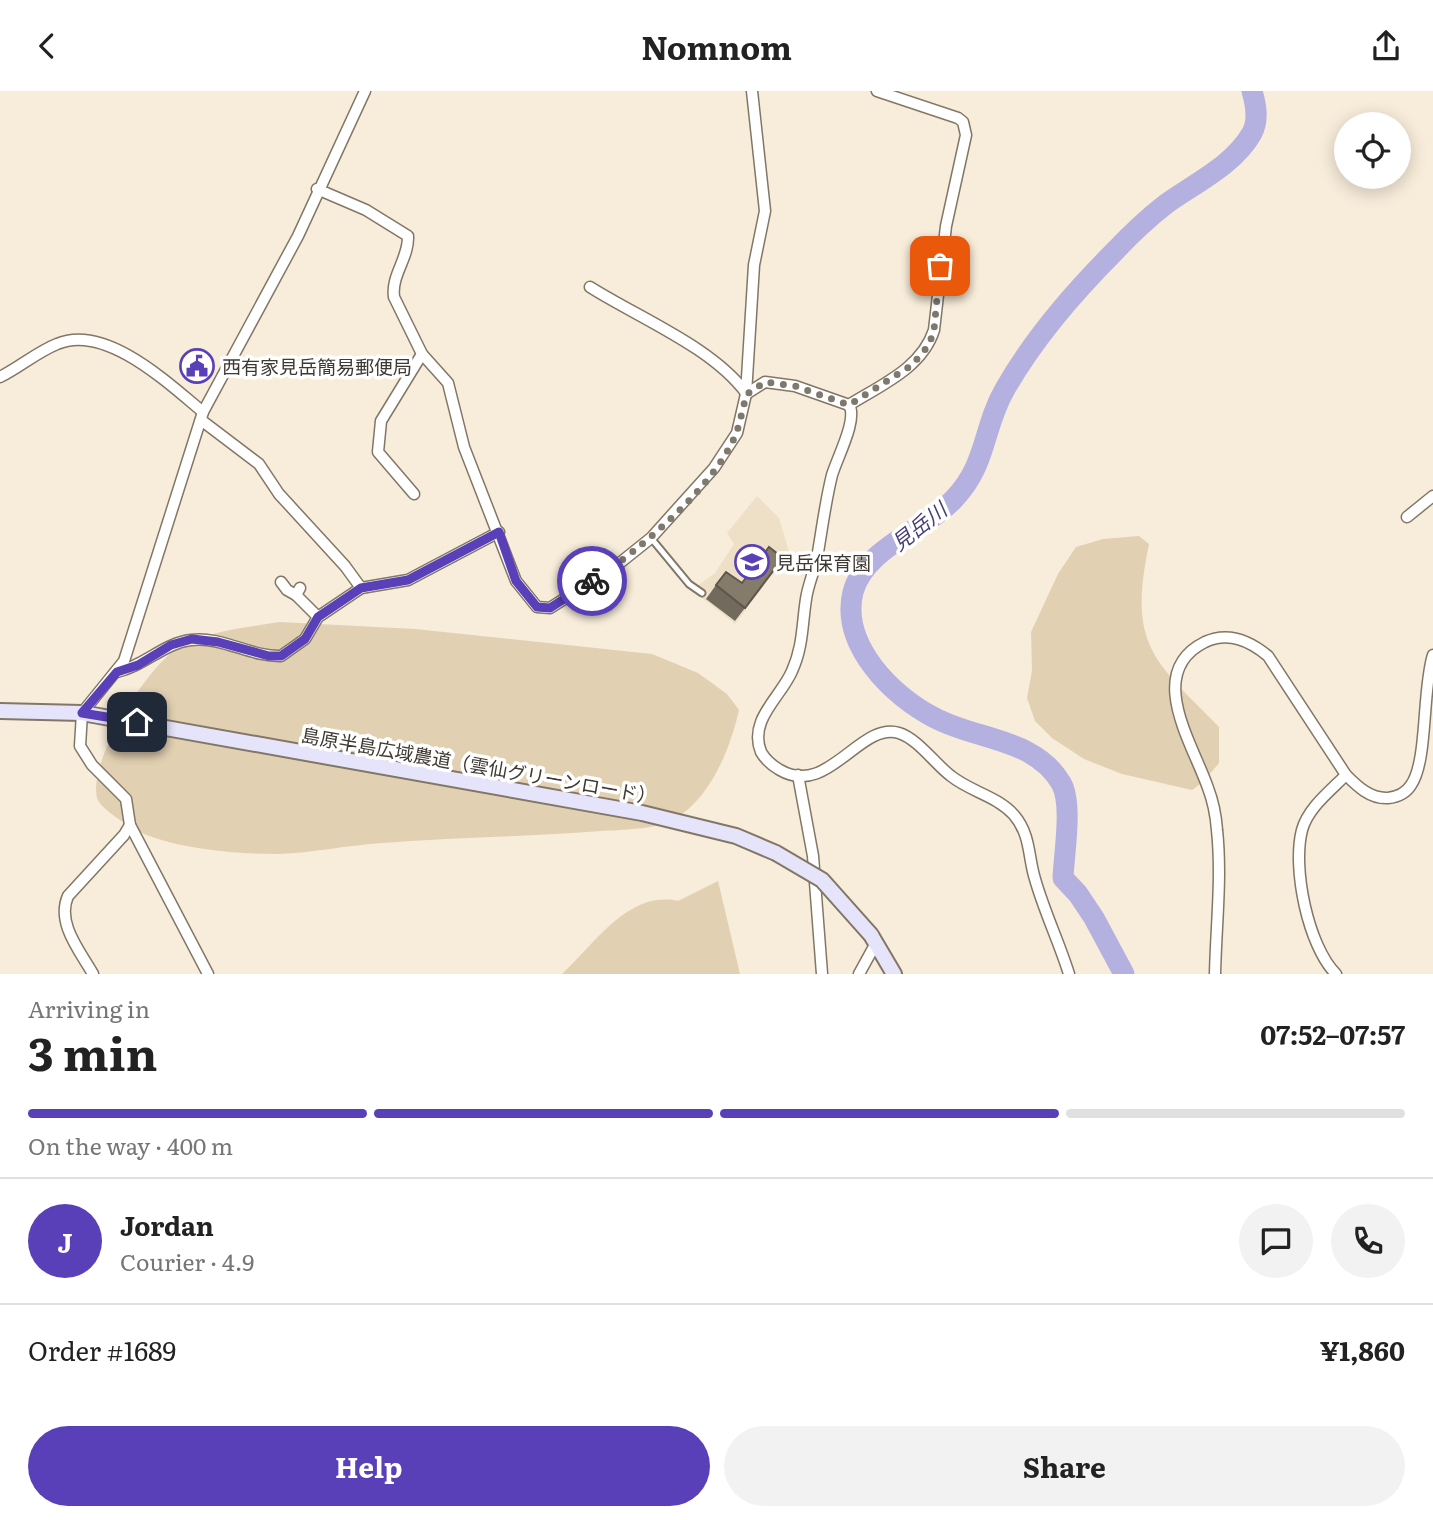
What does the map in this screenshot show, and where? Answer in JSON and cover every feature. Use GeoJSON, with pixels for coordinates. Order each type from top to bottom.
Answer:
{"type":"FeatureCollection","features":[{"type":"Feature","properties":{"kind":"street"},"geometry":{"type":"LineString","coordinates":[[208,974],[130,825],[126,799],[85,757],[80,747],[82,713],[117,672],[202,416],[298,236],[317,189],[365,91]]}},
{"type":"Feature","properties":{"kind":"street"},"geometry":{"type":"LineString","coordinates":[[317,189],[366,210],[408,236],[408,246],[393,288],[394,297],[422,354],[448,383],[464,447],[516,581],[524,594],[544,609],[550,608],[616,566],[651,538],[715,468],[737,433],[747,394],[754,265],[765,211],[753,126],[752,91]]}},
{"type":"Feature","properties":{"kind":"street"},"geometry":{"type":"LineString","coordinates":[[849,405],[912,365],[929,345],[934,330],[946,226],[966,135],[963,122],[957,118],[877,91]]}},
{"type":"Feature","properties":{"kind":"street"},"geometry":{"type":"LineString","coordinates":[[590,287],[697,350],[734,377],[747,394]]}},
{"type":"Feature","properties":{"kind":"street"},"geometry":{"type":"LineString","coordinates":[[0,377],[57,344],[92,338],[112,347],[162,379],[259,464],[279,494],[345,566],[361,588]]}},
{"type":"Feature","properties":{"kind":"street"},"geometry":{"type":"LineString","coordinates":[[415,493],[377,452],[381,421],[422,354]]}},
{"type":"Feature","properties":{"kind":"street"},"geometry":{"type":"LineString","coordinates":[[747,394],[765,382],[795,386],[849,405],[853,411],[821,516],[817,558],[806,599],[802,645],[791,675],[766,710],[759,732],[762,753],[771,764],[783,772],[798,775],[827,769],[878,734],[897,732],[908,736],[953,778],[998,800],[1014,815],[1025,833],[1034,877],[1069,974]]}},
{"type":"Feature","properties":{"kind":"street"},"geometry":{"type":"LineString","coordinates":[[1407,517],[1433,496]]}},
{"type":"Feature","properties":{"kind":"street"},"geometry":{"type":"LineString","coordinates":[[117,672],[138,665],[171,645],[192,639],[218,642],[269,656],[281,656],[305,639],[318,617],[361,588],[408,580],[499,532]]}},
{"type":"Feature","properties":{"kind":"street"},"geometry":{"type":"LineString","coordinates":[[281,582],[287,590],[298,591],[318,617]]}},
{"type":"Feature","properties":{"kind":"street"},"geometry":{"type":"LineString","coordinates":[[1215,974],[1220,867],[1217,828],[1210,791],[1175,701],[1174,680],[1179,664],[1194,649],[1208,641],[1241,638],[1255,645],[1268,656],[1346,775],[1362,790],[1384,798],[1402,794],[1410,787],[1418,766],[1427,674],[1433,655]]}},
{"type":"Feature","properties":{"kind":"street","name":"島原半島広域農道（雲仙グリーンロード）"},"geometry":{"type":"LineString","coordinates":[[0,711],[82,713],[642,813],[736,837],[776,853],[822,880],[874,939],[894,974]]}},
{"type":"Feature","properties":{"kind":"street"},"geometry":{"type":"LineString","coordinates":[[798,775],[813,856],[822,974]]}},
{"type":"Feature","properties":{"kind":"street"},"geometry":{"type":"LineString","coordinates":[[1336,974],[1322,956],[1307,915],[1300,848],[1303,829],[1311,813],[1346,775]]}},
{"type":"Feature","properties":{"kind":"street"},"geometry":{"type":"LineString","coordinates":[[93,974],[66,926],[64,905],[68,896],[130,825]]}},
{"type":"Feature","properties":{"kind":"street"},"geometry":{"type":"LineString","coordinates":[[859,974],[874,939]]}},
{"type":"Feature","properties":{"kind":"lane"},"geometry":{"type":"LineString","coordinates":[[651,538],[689,584],[702,593]]}},
{"type":"Feature","properties":{"kind":"shaded area","name":"見岳保育園"},"geometry":{"type":"Polygon","coordinates":[[[757,496],[779,518],[789,552],[735,624],[692,590],[715,573],[734,544],[727,533],[757,496]]]}},
{"type":"Feature","properties":{"kind":"shaded area"},"geometry":{"type":"Polygon","coordinates":[[[1139,536],[1149,544],[1143,578],[1142,606],[1144,628],[1151,648],[1177,684],[1219,727],[1219,763],[1204,781],[1192,790],[1122,774],[1084,759],[1052,738],[1035,721],[1027,698],[1032,671],[1031,632],[1058,574],[1076,547],[1103,539],[1139,536]]]}},
{"type":"Feature","properties":{"kind":"shaded area"},"geometry":{"type":"Polygon","coordinates":[[[279,622],[415,629],[652,654],[698,673],[727,694],[739,710],[724,757],[698,800],[673,820],[648,827],[410,841],[263,854],[214,850],[152,837],[121,821],[105,809],[97,798],[101,762],[122,717],[164,659],[177,649],[201,638],[279,622]]]}},
{"type":"Feature","properties":{"kind":"shaded area"},"geometry":{"type":"Polygon","coordinates":[[[718,881],[740,974],[562,974],[600,935],[628,912],[643,904],[660,900],[678,901],[718,881]]]}},
{"type":"Feature","properties":{"kind":"building"},"geometry":{"type":"Polygon","coordinates":[[[769,547],[783,558],[745,608],[716,585],[726,572],[742,583],[769,547]]]}},
{"type":"Feature","properties":{"kind":"waterway","name":"見岳川"},"geometry":{"type":"LineString","coordinates":[[1124,974],[1094,918],[1063,878],[1067,803],[1061,783],[1050,768],[1021,748],[935,718],[919,709],[887,683],[862,650],[854,631],[851,612],[853,592],[870,563],[942,510],[965,486],[979,459],[1005,389],[1029,352],[1070,299],[1146,221],[1225,164],[1244,144],[1256,123],[1252,91]]}},
{"type":"Feature","properties":{"kind":"way so far"},"geometry":{"type":"LineString","coordinates":[[592,581],[651,538],[715,468],[737,433],[747,394],[765,382],[795,386],[849,405],[912,365],[923,355],[934,330],[940,266]]}},
{"type":"Feature","properties":{"kind":"place","name":"西有家見岳簡易郵便局"},"geometry":{"type":"Point","coordinates":[197,366]}},
{"type":"Feature","properties":{"kind":"place","name":"見岳保育園"},"geometry":{"type":"Point","coordinates":[752,562]}},
{"type":"Feature","properties":{"kind":"route"},"geometry":{"type":"LineString","coordinates":[[137,722],[82,713],[117,672],[138,665],[171,645],[192,639],[218,642],[269,656],[281,656],[292,651],[305,639],[318,617],[361,588],[408,580],[499,532],[516,581],[537,607],[550,608],[592,581]]}}]}
